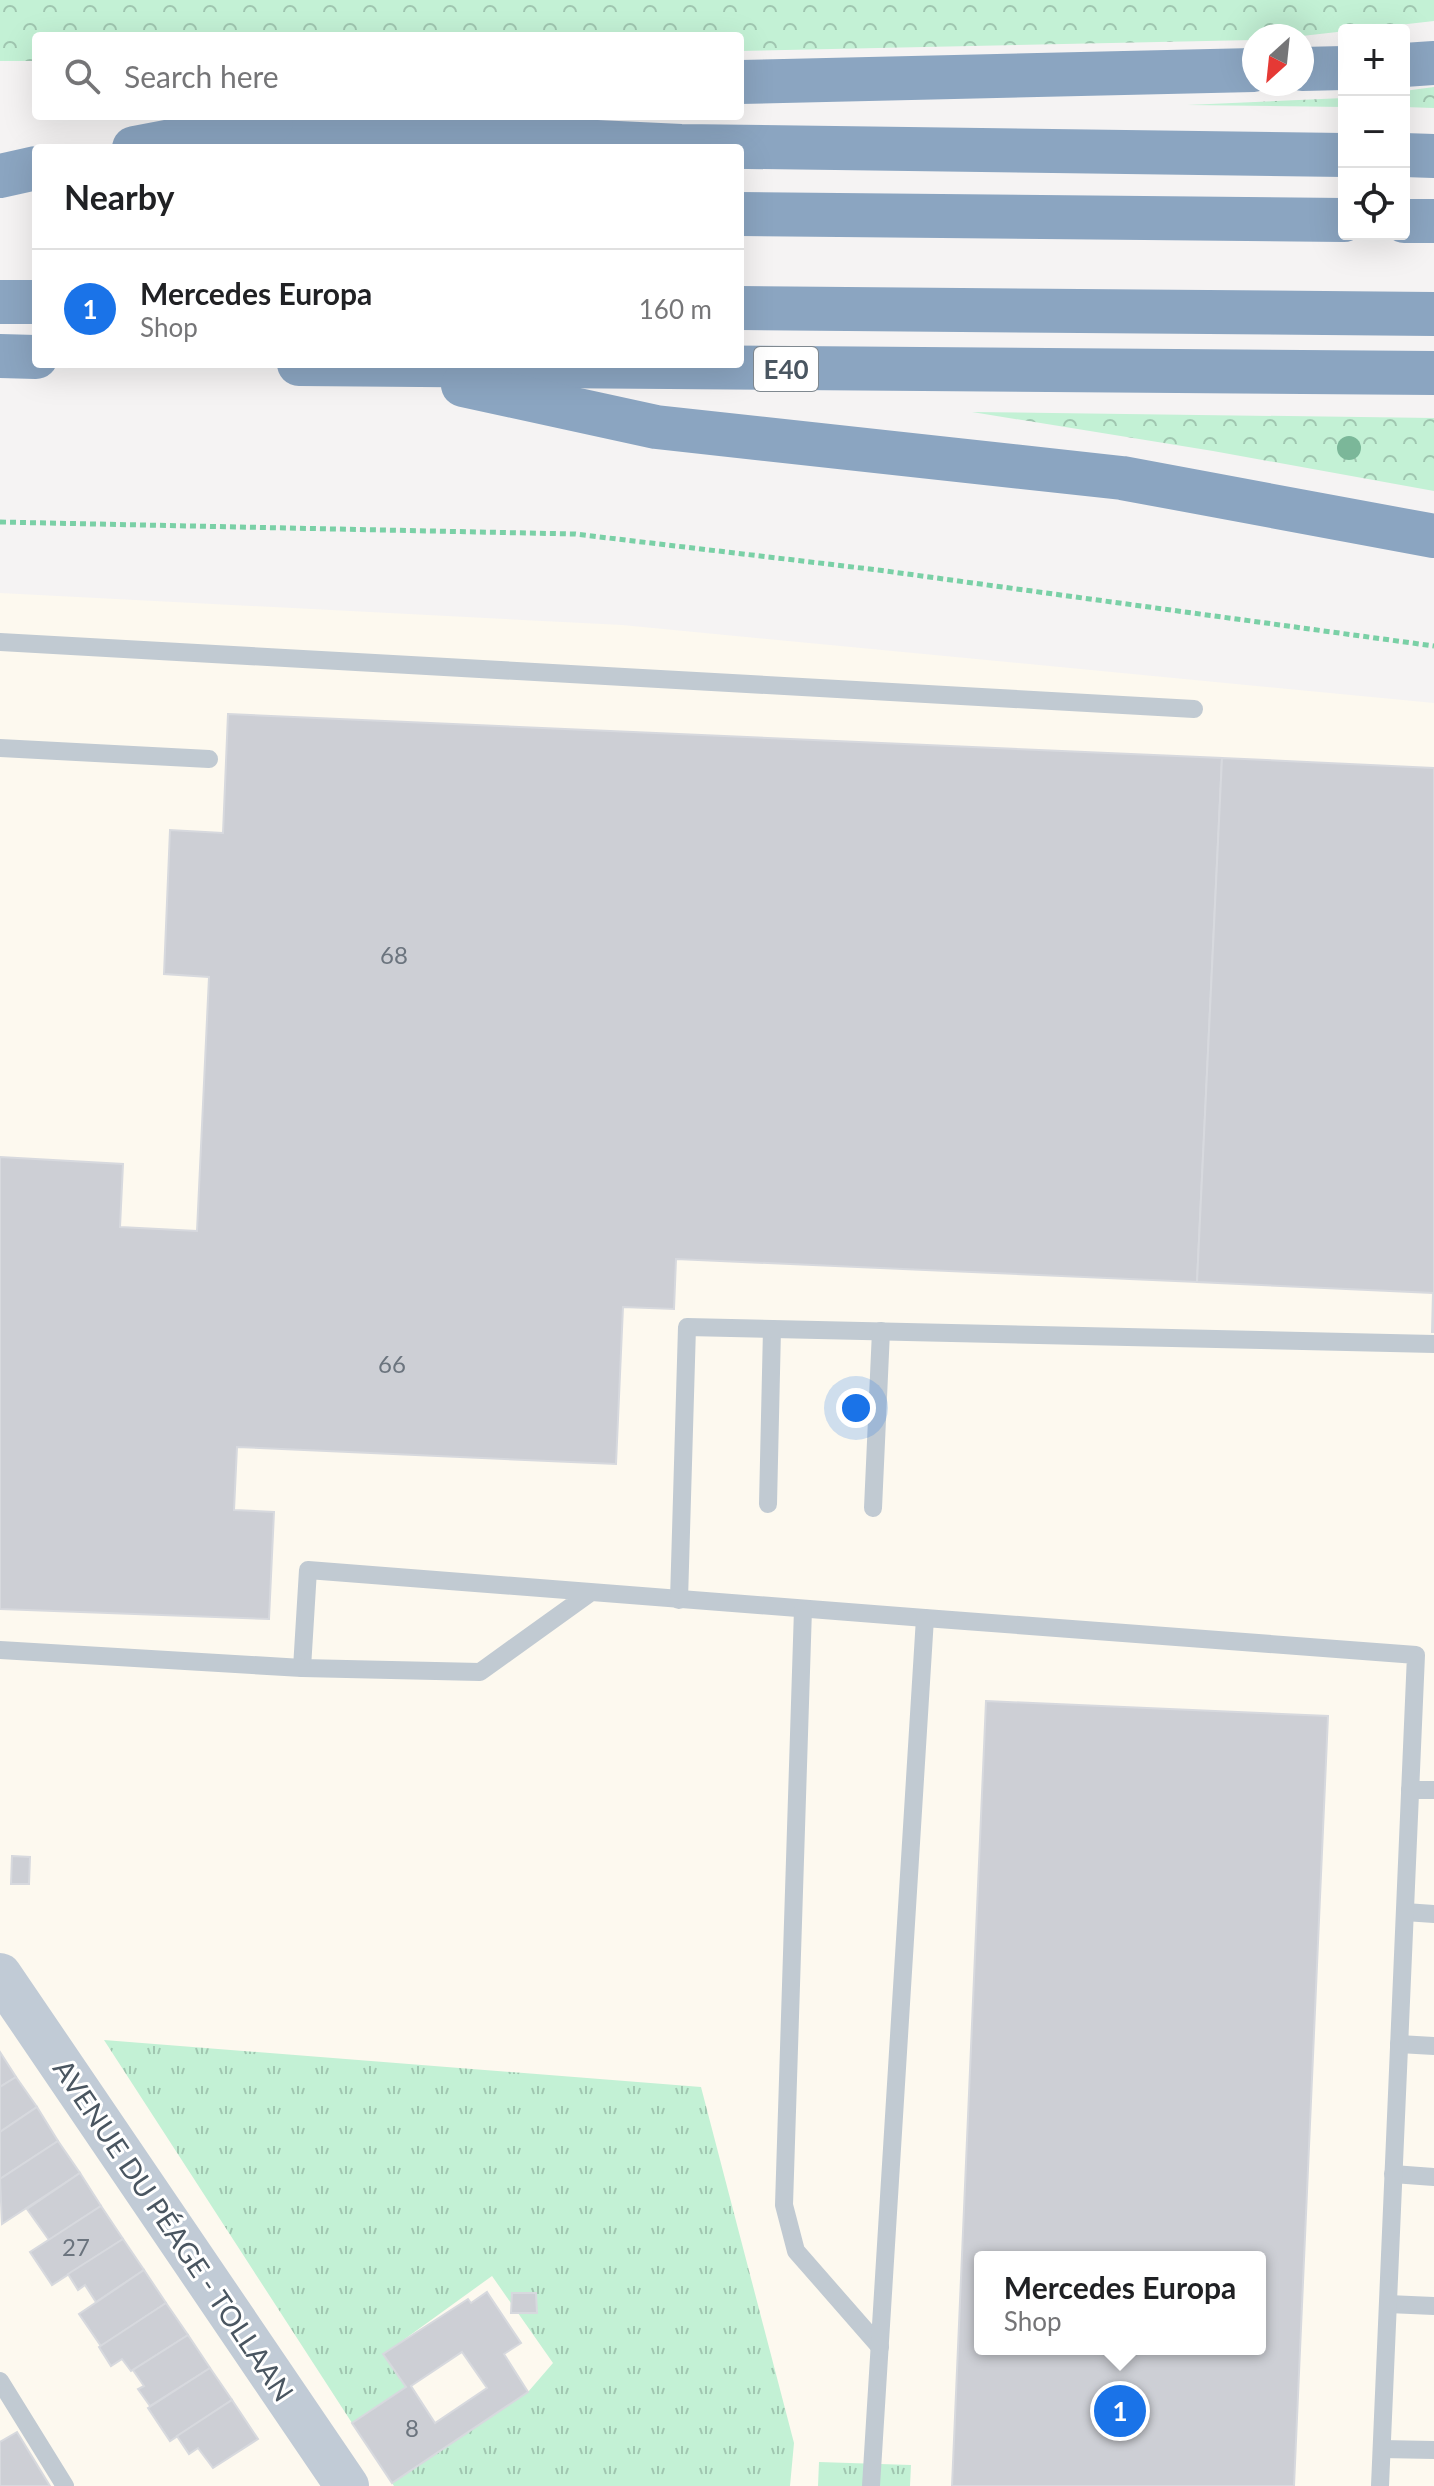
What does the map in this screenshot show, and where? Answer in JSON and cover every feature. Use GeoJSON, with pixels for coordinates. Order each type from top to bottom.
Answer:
{"type":"FeatureCollection","features":[{"type":"Feature","properties":{"kind":"highway"},"geometry":{"type":"LineString","coordinates":[[1410,65],[1434,63]]}},
{"type":"Feature","properties":{"kind":"highway"},"geometry":{"type":"LineString","coordinates":[[1314,69],[1338,68]]}},
{"type":"Feature","properties":{"kind":"highway"},"geometry":{"type":"LineString","coordinates":[[744,82],[1242,70]]}},
{"type":"Feature","properties":{"kind":"highway"},"geometry":{"type":"LineString","coordinates":[[153,144],[282,120]]}},
{"type":"Feature","properties":{"kind":"highway"},"geometry":{"type":"LineString","coordinates":[[243,125],[639,144]]}},
{"type":"Feature","properties":{"kind":"highway"},"geometry":{"type":"LineString","coordinates":[[744,147],[1338,155]]}},
{"type":"Feature","properties":{"kind":"highway"},"geometry":{"type":"LineString","coordinates":[[1410,155],[1434,156]]}},
{"type":"Feature","properties":{"kind":"highway"},"geometry":{"type":"LineString","coordinates":[[0,176],[32,169]]}},
{"type":"Feature","properties":{"kind":"highway"},"geometry":{"type":"LineString","coordinates":[[0,184],[32,186]]}},
{"type":"Feature","properties":{"kind":"highway"},"geometry":{"type":"LineString","coordinates":[[744,214],[1338,220]]}},
{"type":"Feature","properties":{"kind":"highway"},"geometry":{"type":"LineString","coordinates":[[1410,221],[1434,221]]}},
{"type":"Feature","properties":{"kind":"highway"},"geometry":{"type":"LineString","coordinates":[[0,302],[32,302]]}},
{"type":"Feature","properties":{"kind":"highway","name":"E40"},"geometry":{"type":"LineString","coordinates":[[744,308],[1434,314]]}},
{"type":"Feature","properties":{"kind":"highway"},"geometry":{"type":"LineString","coordinates":[[0,356],[32,357]]}},
{"type":"Feature","properties":{"kind":"highway"},"geometry":{"type":"LineString","coordinates":[[384,368],[656,427],[1122,478],[1434,536]]}},
{"type":"Feature","properties":{"kind":"highway","name":"E40"},"geometry":{"type":"LineString","coordinates":[[678,368],[1434,373]]}},
{"type":"Feature","properties":{"kind":"street","name":"AVENUE DU PÉAGE - TOLLAAN"},"geometry":{"type":"LineString","coordinates":[[0,1975],[347,2486]]}},
{"type":"Feature","properties":{"kind":"lane"},"geometry":{"type":"LineString","coordinates":[[0,642],[1194,709]]}},
{"type":"Feature","properties":{"kind":"lane"},"geometry":{"type":"LineString","coordinates":[[0,748],[209,759]]}},
{"type":"Feature","properties":{"kind":"lane"},"geometry":{"type":"LineString","coordinates":[[679,1600],[687,1327],[1434,1344]]}},
{"type":"Feature","properties":{"kind":"lane"},"geometry":{"type":"LineString","coordinates":[[768,1504],[772,1329]]}},
{"type":"Feature","properties":{"kind":"lane"},"geometry":{"type":"LineString","coordinates":[[873,1508],[881,1331]]}},
{"type":"Feature","properties":{"kind":"lane"},"geometry":{"type":"LineString","coordinates":[[302,1668],[308,1570],[1425,1656],[1410,1790],[1380,2486]]}},
{"type":"Feature","properties":{"kind":"lane"},"geometry":{"type":"LineString","coordinates":[[0,1650],[302,1668],[480,1672],[590,1593]]}},
{"type":"Feature","properties":{"kind":"lane"},"geometry":{"type":"LineString","coordinates":[[803,1609],[784,2205],[796,2251],[880,2347]]}},
{"type":"Feature","properties":{"kind":"lane"},"geometry":{"type":"LineString","coordinates":[[871,2486],[925,1618]]}},
{"type":"Feature","properties":{"kind":"lane"},"geometry":{"type":"LineString","coordinates":[[1410,1790],[1434,1790]]}},
{"type":"Feature","properties":{"kind":"lane"},"geometry":{"type":"LineString","coordinates":[[1405,1912],[1434,1914]]}},
{"type":"Feature","properties":{"kind":"lane"},"geometry":{"type":"LineString","coordinates":[[1399,2044],[1434,2046]]}},
{"type":"Feature","properties":{"kind":"lane"},"geometry":{"type":"LineString","coordinates":[[1393,2174],[1434,2177]]}},
{"type":"Feature","properties":{"kind":"lane"},"geometry":{"type":"LineString","coordinates":[[1388,2304],[1434,2306]]}},
{"type":"Feature","properties":{"kind":"lane"},"geometry":{"type":"LineString","coordinates":[[0,2381],[65,2486]]}},
{"type":"Feature","properties":{"kind":"lane"},"geometry":{"type":"LineString","coordinates":[[1382,2449],[1434,2450]]}},
{"type":"Feature","properties":{"kind":"path"},"geometry":{"type":"LineString","coordinates":[[0,522],[589,535],[878,570],[1434,646]]}},
{"type":"Feature","properties":{"kind":"shaded area"},"geometry":{"type":"Polygon","coordinates":[[[0,593],[622,625],[1434,703],[1434,2486],[0,2486],[0,593]]]}},
{"type":"Feature","properties":{"kind":"green space"},"geometry":{"type":"Polygon","coordinates":[[[0,0],[1434,0],[1434,21],[1338,24],[1338,32],[1314,35],[1314,24],[1242,24],[1242,40],[744,51],[744,32],[32,32],[32,61],[0,61],[0,0]]]}},
{"type":"Feature","properties":{"kind":"green space"},"geometry":{"type":"Polygon","coordinates":[[[1434,87],[1434,108],[1410,107],[1410,90],[1434,87]]]}},
{"type":"Feature","properties":{"kind":"green space"},"geometry":{"type":"Polygon","coordinates":[[[1338,98],[1338,107],[1187,105],[1338,98]]]}},
{"type":"Feature","properties":{"kind":"green space"},"geometry":{"type":"Polygon","coordinates":[[[972,412],[1434,418],[1434,491],[1213,451],[972,412]]]}},
{"type":"Feature","properties":{"kind":"green space"},"geometry":{"type":"Polygon","coordinates":[[[104,2040],[701,2087],[794,2443],[790,2486],[394,2486],[392,2483],[528,2392],[553,2363],[492,2276],[384,2354],[406,2387],[352,2423],[104,2040]]]}},
{"type":"Feature","properties":{"kind":"green space"},"geometry":{"type":"Polygon","coordinates":[[[819,2462],[911,2465],[910,2486],[818,2486],[819,2462]]]}},
{"type":"Feature","properties":{"kind":"building"},"geometry":{"type":"Polygon","coordinates":[[[228,714],[1222,758],[1197,1282],[676,1259],[674,1309],[623,1307],[616,1464],[237,1447],[234,1510],[274,1512],[269,1619],[0,1609],[0,1157],[123,1164],[120,1227],[197,1231],[209,977],[164,974],[170,830],[223,833],[228,714]]]}},
{"type":"Feature","properties":{"kind":"building"},"geometry":{"type":"Polygon","coordinates":[[[1222,758],[1434,768],[1434,1332],[1433,1293],[1197,1282],[1222,758]]]}},
{"type":"Feature","properties":{"kind":"building"},"geometry":{"type":"Polygon","coordinates":[[[986,1701],[1328,1716],[1294,2486],[952,2486],[986,1701]]]}},
{"type":"Feature","properties":{"kind":"building"},"geometry":{"type":"Polygon","coordinates":[[[12,1856],[30,1857],[29,1884],[11,1884],[12,1856]]]}},
{"type":"Feature","properties":{"kind":"building"},"geometry":{"type":"Polygon","coordinates":[[[0,2052],[16,2077],[0,2087],[0,2052]]]}},
{"type":"Feature","properties":{"kind":"building"},"geometry":{"type":"Polygon","coordinates":[[[16,2077],[37,2107],[0,2132],[0,2087],[16,2077]]]}},
{"type":"Feature","properties":{"kind":"building"},"geometry":{"type":"Polygon","coordinates":[[[37,2107],[58,2141],[0,2179],[0,2132],[37,2107]]]}},
{"type":"Feature","properties":{"kind":"building"},"geometry":{"type":"Polygon","coordinates":[[[58,2141],[80,2173],[2,2224],[0,2179],[58,2141]]]}},
{"type":"Feature","properties":{"kind":"building"},"geometry":{"type":"Polygon","coordinates":[[[80,2173],[101,2206],[49,2240],[27,2209],[80,2173]]]}},
{"type":"Feature","properties":{"kind":"building"},"geometry":{"type":"Polygon","coordinates":[[[101,2206],[123,2239],[52,2285],[30,2252],[101,2206]]]}},
{"type":"Feature","properties":{"kind":"building"},"geometry":{"type":"Polygon","coordinates":[[[123,2239],[144,2270],[96,2302],[85,2285],[78,2290],[68,2274],[123,2239]]]}},
{"type":"Feature","properties":{"kind":"building"},"geometry":{"type":"Polygon","coordinates":[[[144,2270],[166,2303],[101,2346],[79,2314],[144,2270]]]}},
{"type":"Feature","properties":{"kind":"building"},"geometry":{"type":"Polygon","coordinates":[[[487,2292],[521,2343],[504,2354],[528,2392],[392,2483],[352,2423],[406,2387],[383,2354],[468,2299],[471,2303],[487,2292]],[[462,2352],[411,2386],[435,2423],[487,2388],[462,2352]]]}},
{"type":"Feature","properties":{"kind":"building"},"geometry":{"type":"Polygon","coordinates":[[[512,2293],[536,2293],[537,2313],[511,2313],[512,2293]]]}},
{"type":"Feature","properties":{"kind":"building"},"geometry":{"type":"Polygon","coordinates":[[[166,2303],[188,2335],[131,2371],[122,2359],[111,2366],[99,2347],[166,2303]]]}},
{"type":"Feature","properties":{"kind":"building"},"geometry":{"type":"Polygon","coordinates":[[[188,2335],[210,2368],[150,2406],[138,2389],[144,2386],[133,2370],[188,2335]]]}},
{"type":"Feature","properties":{"kind":"building"},"geometry":{"type":"Polygon","coordinates":[[[210,2368],[232,2400],[170,2441],[148,2408],[210,2368]]]}},
{"type":"Feature","properties":{"kind":"building"},"geometry":{"type":"Polygon","coordinates":[[[232,2400],[258,2439],[213,2468],[198,2448],[189,2454],[177,2436],[232,2400]]]}},
{"type":"Feature","properties":{"kind":"building"},"geometry":{"type":"Polygon","coordinates":[[[17,2432],[50,2486],[0,2486],[0,2442],[17,2432]]]}},
{"type":"Feature","properties":{"kind":"place","name":"Mercedes Europa"},"geometry":{"type":"Point","coordinates":[1120,2411]}}]}
